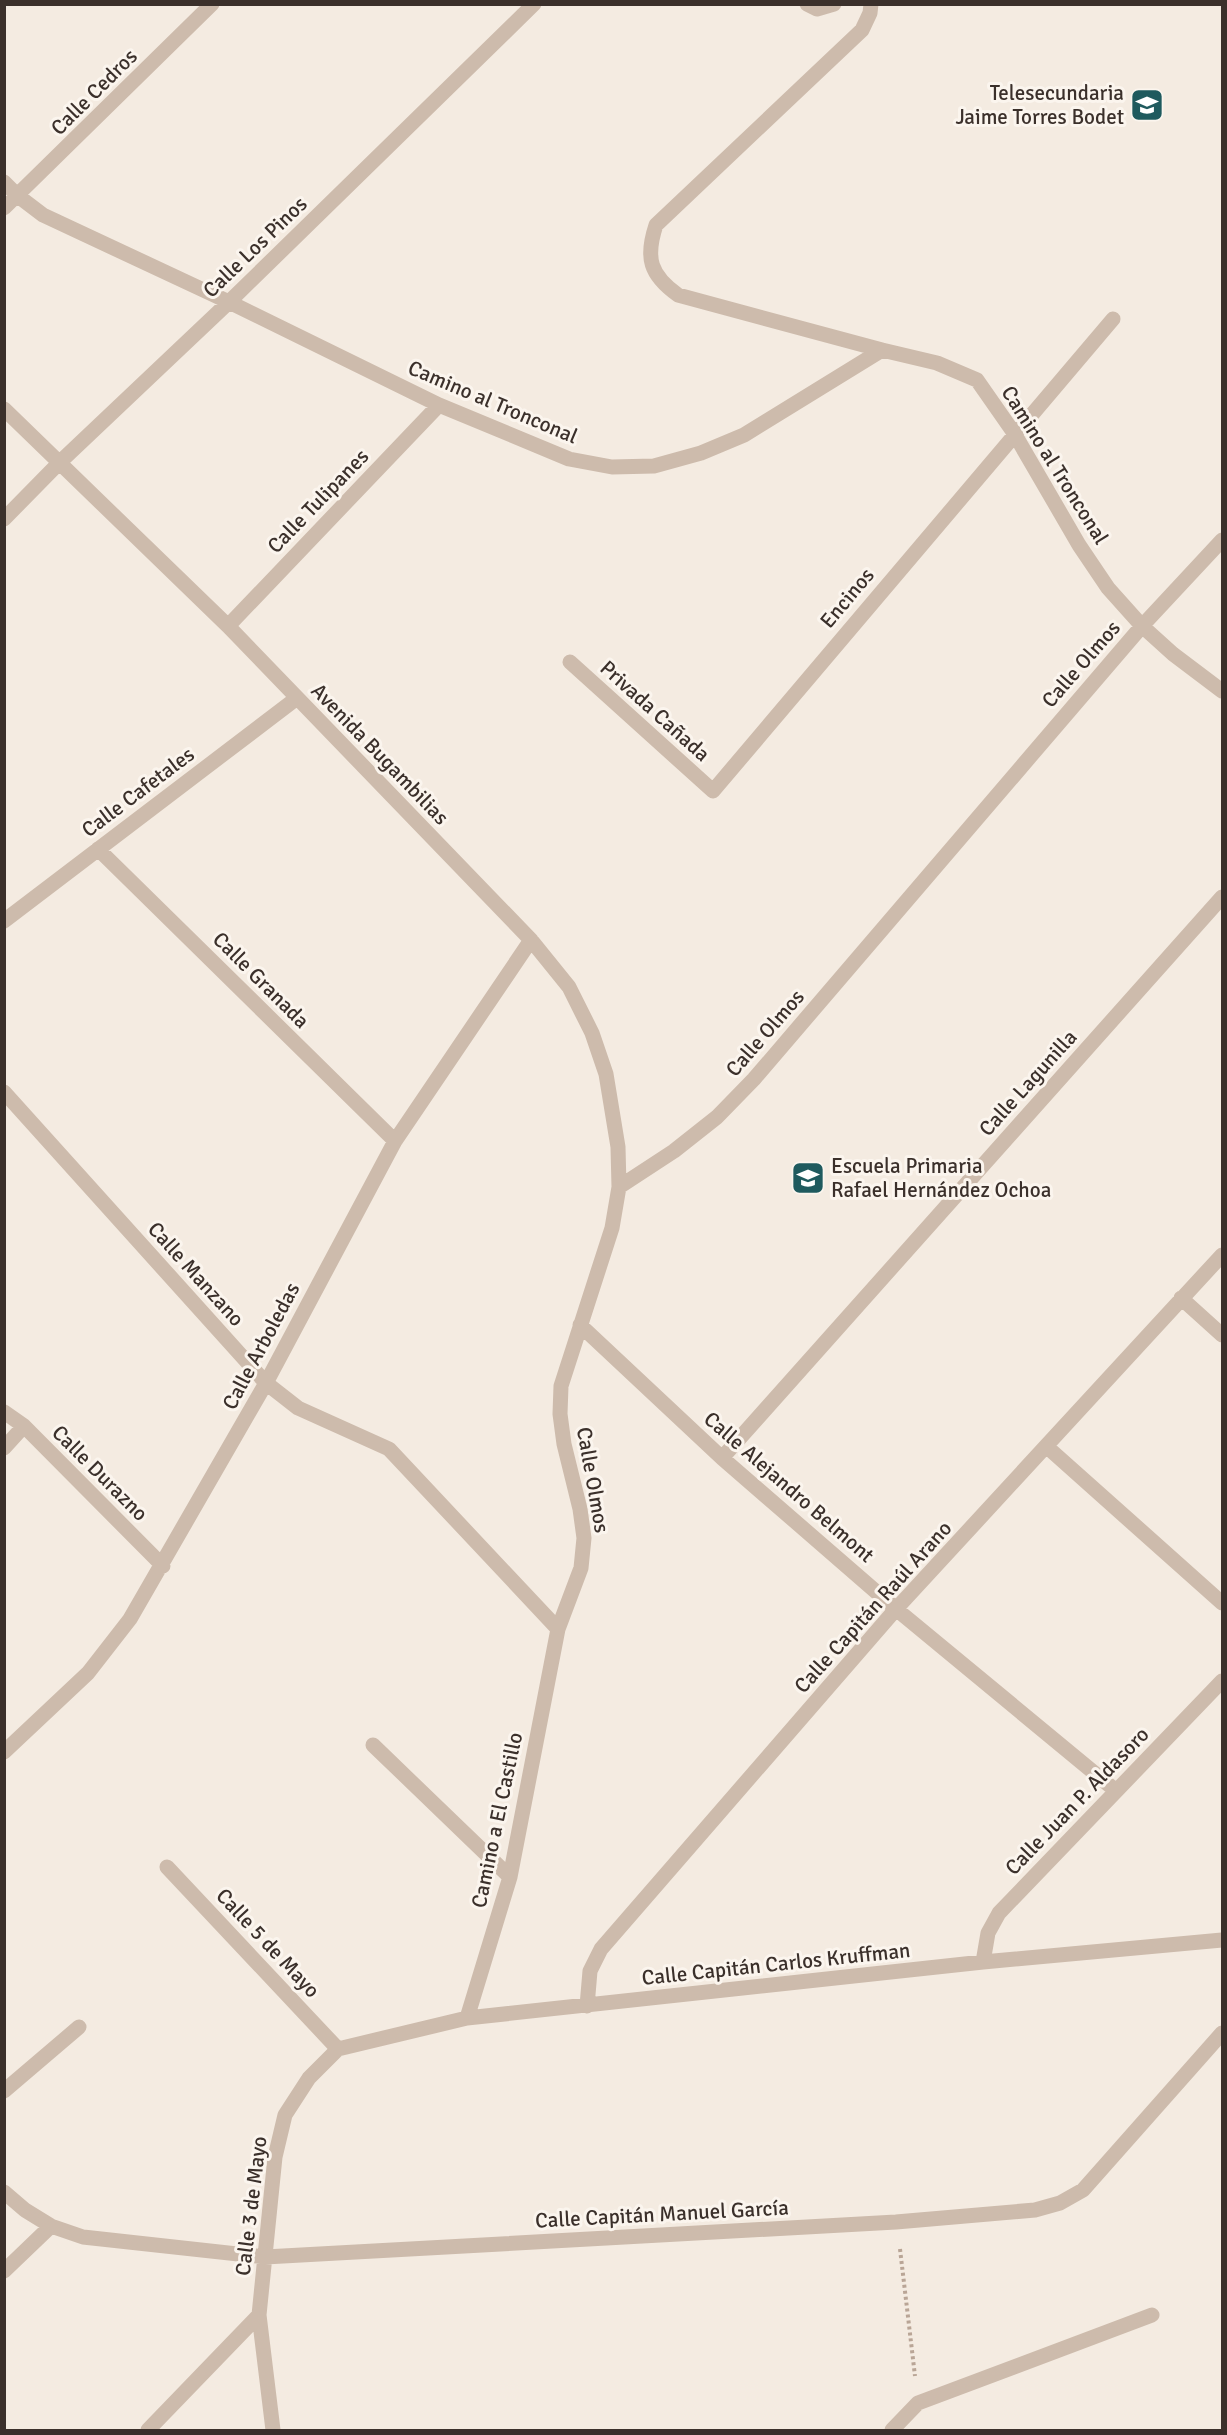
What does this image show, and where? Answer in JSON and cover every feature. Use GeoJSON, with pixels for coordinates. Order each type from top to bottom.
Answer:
{"type":"FeatureCollection","features":[{"type":"Feature","properties":{"kind":"street","name":"Calle Cedros"},"geometry":{"type":"LineString","coordinates":[[4,208],[212,4]]}},
{"type":"Feature","properties":{"kind":"street","name":"Calle Los Pinos"},"geometry":{"type":"LineString","coordinates":[[4,519],[59,463],[229,302],[534,4]]}},
{"type":"Feature","properties":{"kind":"street"},"geometry":{"type":"LineString","coordinates":[[807,4],[817,9],[834,4]]}},
{"type":"Feature","properties":{"kind":"street"},"geometry":{"type":"LineString","coordinates":[[871,4],[870,13],[862,30],[656,225],[649,245],[651,262],[661,283],[678,296],[882,350]]}},
{"type":"Feature","properties":{"kind":"street","name":"Camino al Tronconal"},"geometry":{"type":"LineString","coordinates":[[4,182],[43,215],[229,302],[439,405],[569,459],[612,467],[654,466],[701,453],[744,435],[882,350],[937,363],[977,380],[1014,433],[1079,545],[1108,588],[1142,626],[1173,654],[1222,691]]}},
{"type":"Feature","properties":{"kind":"street","name":"Encinos"},"geometry":{"type":"LineString","coordinates":[[712,790],[1113,319]]}},
{"type":"Feature","properties":{"kind":"street","name":"Calle Tulipanes"},"geometry":{"type":"LineString","coordinates":[[228,626],[439,405]]}},
{"type":"Feature","properties":{"kind":"street","name":"Avenida Bugambilias"},"geometry":{"type":"LineString","coordinates":[[4,409],[228,626],[531,940],[568,987],[592,1033],[606,1074],[617,1137],[620,1187]]}},
{"type":"Feature","properties":{"kind":"street","name":"Calle Olmos"},"geometry":{"type":"LineString","coordinates":[[558,1629],[581,1568],[584,1538],[580,1509],[564,1444],[560,1414],[561,1386],[612,1228],[620,1187],[674,1151],[717,1117],[754,1079],[1142,626],[1222,540]]}},
{"type":"Feature","properties":{"kind":"street","name":"Privada Cañada"},"geometry":{"type":"LineString","coordinates":[[570,662],[712,790]]}},
{"type":"Feature","properties":{"kind":"street","name":"Calle Cafetales"},"geometry":{"type":"LineString","coordinates":[[4,921],[297,698]]}},
{"type":"Feature","properties":{"kind":"street","name":"Calle Granada"},"geometry":{"type":"LineString","coordinates":[[98,849],[395,1141]]}},
{"type":"Feature","properties":{"kind":"street","name":"Calle Lagunilla"},"geometry":{"type":"LineString","coordinates":[[722,1458],[1222,897]]}},
{"type":"Feature","properties":{"kind":"street","name":"Calle Arboledas"},"geometry":{"type":"LineString","coordinates":[[4,1752],[88,1673],[130,1619],[163,1566],[266,1383],[395,1141],[531,940]]}},
{"type":"Feature","properties":{"kind":"street","name":"Calle Manzano"},"geometry":{"type":"LineString","coordinates":[[4,1092],[266,1383],[298,1408],[389,1449],[558,1629]]}},
{"type":"Feature","properties":{"kind":"street","name":"Calle Capitán Raúl Arano"},"geometry":{"type":"LineString","coordinates":[[586,2006],[590,1971],[601,1949],[896,1609],[1222,1255]]}},
{"type":"Feature","properties":{"kind":"street"},"geometry":{"type":"LineString","coordinates":[[1181,1298],[1222,1335]]}},
{"type":"Feature","properties":{"kind":"street","name":"Calle Alejandro Belmont"},"geometry":{"type":"LineString","coordinates":[[580,1325],[722,1458],[896,1609],[1115,1790]]}},
{"type":"Feature","properties":{"kind":"street","name":"Calle Durazno"},"geometry":{"type":"LineString","coordinates":[[4,1412],[24,1426],[163,1566]]}},
{"type":"Feature","properties":{"kind":"street"},"geometry":{"type":"LineString","coordinates":[[4,1448],[24,1426]]}},
{"type":"Feature","properties":{"kind":"street"},"geometry":{"type":"LineString","coordinates":[[1046,1446],[1222,1603]]}},
{"type":"Feature","properties":{"kind":"street","name":"Camino a El Castillo"},"geometry":{"type":"LineString","coordinates":[[467,2018],[510,1877],[558,1629]]}},
{"type":"Feature","properties":{"kind":"street","name":"Calle Juan P. Aldasoro"},"geometry":{"type":"LineString","coordinates":[[983,1962],[988,1933],[999,1913],[1222,1681]]}},
{"type":"Feature","properties":{"kind":"street"},"geometry":{"type":"LineString","coordinates":[[373,1745],[510,1877]]}},
{"type":"Feature","properties":{"kind":"street","name":"Calle 5 de Mayo"},"geometry":{"type":"LineString","coordinates":[[167,1867],[338,2049]]}},
{"type":"Feature","properties":{"kind":"street","name":"Calle Capitán Carlos Kruffman"},"geometry":{"type":"LineString","coordinates":[[338,2049],[467,2018],[983,1962],[1222,1940]]}},
{"type":"Feature","properties":{"kind":"street"},"geometry":{"type":"LineString","coordinates":[[4,2091],[79,2027]]}},
{"type":"Feature","properties":{"kind":"street","name":"Calle Capitán Manuel García"},"geometry":{"type":"LineString","coordinates":[[4,2192],[25,2210],[51,2226],[83,2237],[265,2257],[896,2222],[1035,2210],[1060,2203],[1083,2190],[1222,2033]]}},
{"type":"Feature","properties":{"kind":"street","name":"Calle 3 de Mayo"},"geometry":{"type":"LineString","coordinates":[[273,2430],[259,2315],[275,2157],[285,2115],[309,2078],[338,2049]]}},
{"type":"Feature","properties":{"kind":"street"},"geometry":{"type":"LineString","coordinates":[[4,2271],[51,2226]]}},
{"type":"Feature","properties":{"kind":"street"},"geometry":{"type":"LineString","coordinates":[[891,2430],[918,2403],[1152,2314]]}},
{"type":"Feature","properties":{"kind":"street"},"geometry":{"type":"LineString","coordinates":[[148,2430],[259,2315]]}},
{"type":"Feature","properties":{"kind":"path"},"geometry":{"type":"LineString","coordinates":[[896,2222],[918,2403]]}},
{"type":"Feature","properties":{"kind":"place","name":"Telesecundaria Jaime Torres Bodet"},"geometry":{"type":"Point","coordinates":[1147,105]}},
{"type":"Feature","properties":{"kind":"place","name":"Escuela Primaria Rafael Hernández Ochoa"},"geometry":{"type":"Point","coordinates":[808,1178]}}]}
